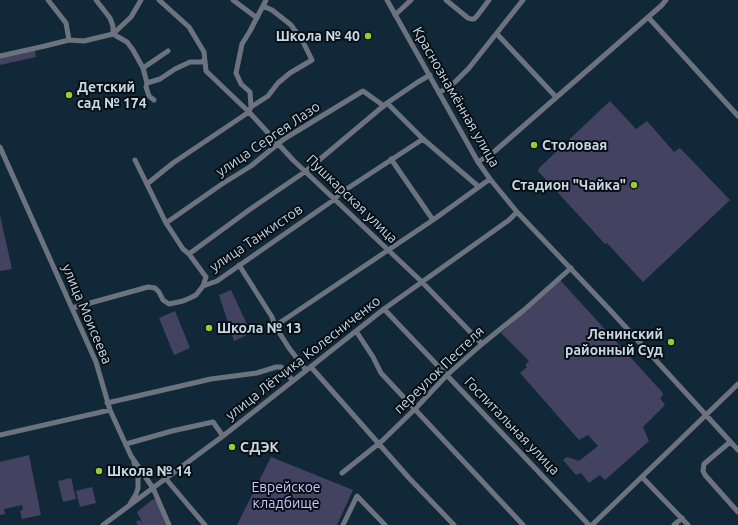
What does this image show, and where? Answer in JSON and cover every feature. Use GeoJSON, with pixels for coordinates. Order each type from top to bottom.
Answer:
{"type":"FeatureCollection","features":[{"type":"Feature","properties":{"kind":"street"},"geometry":{"type":"LineString","coordinates":[[48,0],[66,23],[69,40]]}},
{"type":"Feature","properties":{"kind":"street"},"geometry":{"type":"LineString","coordinates":[[96,0],[110,18],[113,34]]}},
{"type":"Feature","properties":{"kind":"street"},"geometry":{"type":"LineString","coordinates":[[0,56],[69,40],[84,41],[113,34],[131,17],[141,0]]}},
{"type":"Feature","properties":{"kind":"street"},"geometry":{"type":"LineString","coordinates":[[147,83],[160,79],[175,69],[190,62],[202,62],[204,60],[204,52],[190,27],[160,0]]}},
{"type":"Feature","properties":{"kind":"street"},"geometry":{"type":"LineString","coordinates":[[232,0],[257,18]]}},
{"type":"Feature","properties":{"kind":"street"},"geometry":{"type":"LineString","coordinates":[[250,110],[250,92],[241,84],[236,73],[242,44],[266,0]]}},
{"type":"Feature","properties":{"kind":"street","name":"Краснознамённая улица"},"geometry":{"type":"LineString","coordinates":[[387,0],[478,162],[490,179],[517,212],[571,268],[738,450]]}},
{"type":"Feature","properties":{"kind":"street"},"geometry":{"type":"LineString","coordinates":[[395,15],[411,0]]}},
{"type":"Feature","properties":{"kind":"street"},"geometry":{"type":"LineString","coordinates":[[446,0],[468,18],[474,19],[478,16],[489,0]]}},
{"type":"Feature","properties":{"kind":"street"},"geometry":{"type":"LineString","coordinates":[[439,93],[455,82],[464,73],[524,0]]}},
{"type":"Feature","properties":{"kind":"street"},"geometry":{"type":"LineString","coordinates":[[478,162],[495,150],[666,0]]}},
{"type":"Feature","properties":{"kind":"street"},"geometry":{"type":"LineString","coordinates":[[147,184],[173,163],[250,110],[268,96],[278,83],[290,73],[312,60],[302,40],[291,25],[272,10],[263,6]]}},
{"type":"Feature","properties":{"kind":"street"},"geometry":{"type":"LineString","coordinates":[[648,17],[738,116]]}},
{"type":"Feature","properties":{"kind":"street"},"geometry":{"type":"LineString","coordinates":[[113,34],[127,42],[133,50],[143,68],[149,96],[154,100]]}},
{"type":"Feature","properties":{"kind":"street"},"geometry":{"type":"LineString","coordinates":[[497,34],[556,97]]}},
{"type":"Feature","properties":{"kind":"street"},"geometry":{"type":"LineString","coordinates":[[143,68],[168,51]]}},
{"type":"Feature","properties":{"kind":"street","name":"Пушкарская улица"},"geometry":{"type":"LineString","coordinates":[[204,60],[206,71],[250,110],[279,144],[422,282],[482,344]]}},
{"type":"Feature","properties":{"kind":"street"},"geometry":{"type":"LineString","coordinates":[[189,254],[306,171],[386,105],[430,75]]}},
{"type":"Feature","properties":{"kind":"street","name":"улица Сергея Лазо"},"geometry":{"type":"LineString","coordinates":[[166,223],[222,184],[251,166],[301,128],[363,91],[386,105]]}},
{"type":"Feature","properties":{"kind":"street"},"geometry":{"type":"LineString","coordinates":[[386,105],[479,187]]}},
{"type":"Feature","properties":{"kind":"street","name":"улица Танкистов"},"geometry":{"type":"LineString","coordinates":[[72,308],[148,287],[155,288],[163,300],[169,304],[190,298],[203,286],[217,281],[335,199],[339,194],[423,139]]}},
{"type":"Feature","properties":{"kind":"street","name":"улица Моисеева"},"geometry":{"type":"LineString","coordinates":[[0,147],[96,362],[110,410],[132,456],[153,488],[169,525]]}},
{"type":"Feature","properties":{"kind":"street"},"geometry":{"type":"LineString","coordinates":[[391,159],[433,220]]}},
{"type":"Feature","properties":{"kind":"street"},"geometry":{"type":"LineString","coordinates":[[135,160],[166,223],[183,249],[189,254],[206,278],[203,286]]}},
{"type":"Feature","properties":{"kind":"street"},"geometry":{"type":"LineString","coordinates":[[276,326],[433,220],[490,179]]}},
{"type":"Feature","properties":{"kind":"street","name":"улица Лётчика Колесниченко"},"geometry":{"type":"LineString","coordinates":[[103,525],[223,436],[384,309],[509,220],[517,212]]}},
{"type":"Feature","properties":{"kind":"street"},"geometry":{"type":"LineString","coordinates":[[239,265],[272,317],[289,348],[454,525]]}},
{"type":"Feature","properties":{"kind":"street","name":"переулок Пестеля"},"geometry":{"type":"LineString","coordinates":[[342,473],[378,444],[415,409],[447,375],[571,268]]}},
{"type":"Feature","properties":{"kind":"street","name":"Госпитальная улица"},"geometry":{"type":"LineString","coordinates":[[384,309],[591,525]]}},
{"type":"Feature","properties":{"kind":"street"},"geometry":{"type":"LineString","coordinates":[[356,331],[374,357],[381,374],[523,525]]}},
{"type":"Feature","properties":{"kind":"street"},"geometry":{"type":"LineString","coordinates":[[107,403],[211,379],[257,373],[276,367],[281,367],[293,382]]}},
{"type":"Feature","properties":{"kind":"street"},"geometry":{"type":"LineString","coordinates":[[591,525],[738,384]]}},
{"type":"Feature","properties":{"kind":"street"},"geometry":{"type":"LineString","coordinates":[[0,435],[110,410]]}},
{"type":"Feature","properties":{"kind":"street"},"geometry":{"type":"LineString","coordinates":[[126,444],[212,422],[223,436]]}},
{"type":"Feature","properties":{"kind":"street"},"geometry":{"type":"LineString","coordinates":[[730,442],[704,464],[703,471],[704,475],[738,512]]}},
{"type":"Feature","properties":{"kind":"street"},"geometry":{"type":"LineString","coordinates":[[126,508],[136,494],[138,488],[138,475],[132,456]]}},
{"type":"Feature","properties":{"kind":"street"},"geometry":{"type":"LineString","coordinates":[[642,477],[688,525]]}},
{"type":"Feature","properties":{"kind":"street"},"geometry":{"type":"LineString","coordinates":[[166,479],[205,525]]}},
{"type":"Feature","properties":{"kind":"street"},"geometry":{"type":"LineString","coordinates":[[344,525],[357,496],[385,525]]}},
{"type":"Feature","properties":{"kind":"street"},"geometry":{"type":"LineString","coordinates":[[674,525],[682,518]]}},
{"type":"Feature","properties":{"kind":"green space"},"geometry":{"type":"Polygon","coordinates":[[[35,50],[36,57],[0,65],[0,58],[35,50]]]}},
{"type":"Feature","properties":{"kind":"green space","name":"Стадион \"Чайка\""},"geometry":{"type":"Polygon","coordinates":[[[610,101],[636,129],[647,121],[674,152],[680,148],[730,200],[643,282],[607,243],[605,244],[538,171],[539,168],[610,101]]]}},
{"type":"Feature","properties":{"kind":"green space"},"geometry":{"type":"Polygon","coordinates":[[[0,215],[12,269],[0,271],[0,215]]]}},
{"type":"Feature","properties":{"kind":"green space"},"geometry":{"type":"Polygon","coordinates":[[[560,280],[662,392],[663,395],[660,398],[665,405],[643,427],[649,441],[605,480],[600,475],[589,483],[581,473],[576,475],[563,460],[567,457],[579,461],[598,446],[588,435],[579,440],[520,373],[527,367],[525,365],[529,361],[501,333],[560,280]]]}},
{"type":"Feature","properties":{"kind":"green space"},"geometry":{"type":"Polygon","coordinates":[[[231,290],[251,333],[234,341],[219,295],[231,290]]]}},
{"type":"Feature","properties":{"kind":"green space"},"geometry":{"type":"Polygon","coordinates":[[[175,311],[190,348],[174,355],[159,318],[175,311]]]}},
{"type":"Feature","properties":{"kind":"green space"},"geometry":{"type":"Polygon","coordinates":[[[29,455],[41,515],[22,519],[20,511],[23,510],[22,505],[4,509],[5,514],[0,515],[0,462],[29,455]]]}},
{"type":"Feature","properties":{"kind":"green space","name":"Еврейское кладбище"},"geometry":{"type":"Polygon","coordinates":[[[271,457],[353,490],[337,525],[237,525],[271,457]]]}},
{"type":"Feature","properties":{"kind":"green space"},"geometry":{"type":"Polygon","coordinates":[[[71,478],[76,499],[63,502],[58,481],[71,478]]]}},
{"type":"Feature","properties":{"kind":"green space"},"geometry":{"type":"Polygon","coordinates":[[[92,487],[96,503],[80,507],[76,491],[92,487]]]}},
{"type":"Feature","properties":{"kind":"green space"},"geometry":{"type":"Polygon","coordinates":[[[155,499],[167,525],[138,525],[136,522],[139,520],[143,524],[137,512],[155,499]]]}},
{"type":"Feature","properties":{"kind":"place","name":"Школа № 40"},"geometry":{"type":"Point","coordinates":[368,36]}},
{"type":"Feature","properties":{"kind":"place","name":"Детский сад № 174"},"geometry":{"type":"Point","coordinates":[69,95]}},
{"type":"Feature","properties":{"kind":"place","name":"Столовая"},"geometry":{"type":"Point","coordinates":[534,145]}},
{"type":"Feature","properties":{"kind":"place","name":"Стадион \"Чайка\""},"geometry":{"type":"Point","coordinates":[634,185]}},
{"type":"Feature","properties":{"kind":"place","name":"Школа № 13"},"geometry":{"type":"Point","coordinates":[209,328]}},
{"type":"Feature","properties":{"kind":"place","name":"Ленинский районный Суд"},"geometry":{"type":"Point","coordinates":[671,342]}},
{"type":"Feature","properties":{"kind":"place","name":"СДЭК"},"geometry":{"type":"Point","coordinates":[232,447]}},
{"type":"Feature","properties":{"kind":"place","name":"Школа № 14"},"geometry":{"type":"Point","coordinates":[99,471]}}]}
